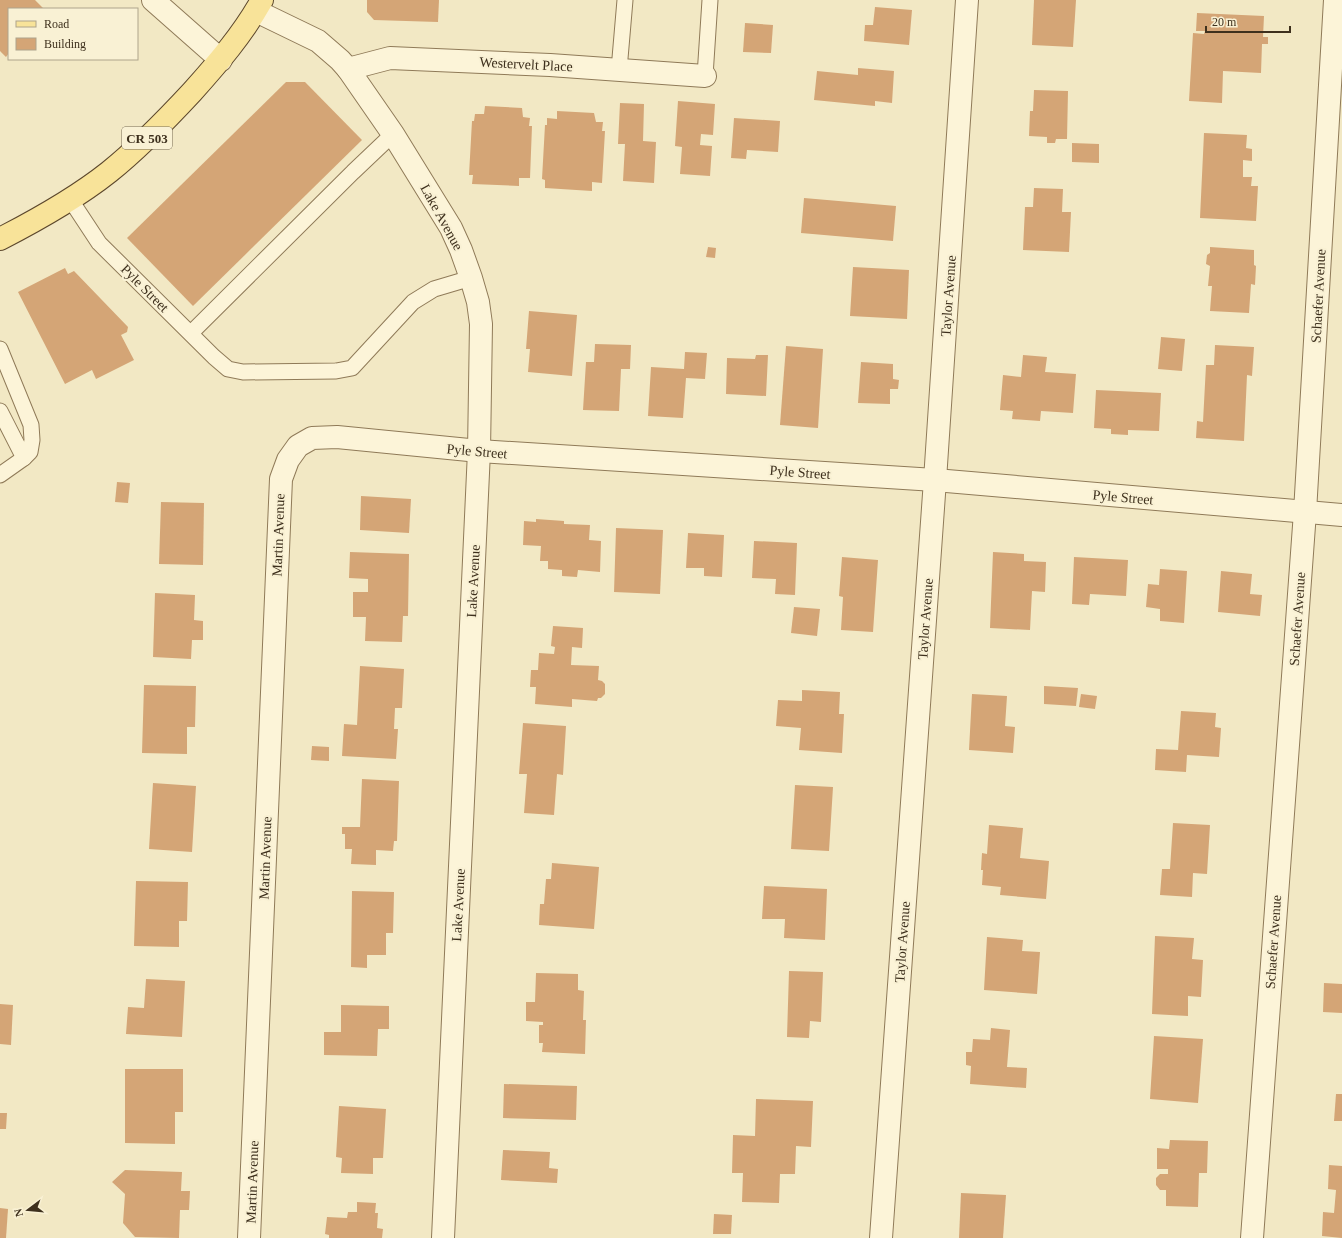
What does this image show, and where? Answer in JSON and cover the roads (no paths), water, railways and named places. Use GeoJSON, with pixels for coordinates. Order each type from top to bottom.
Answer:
{"type":"FeatureCollection","features":[{"type":"Feature","properties":{"kind":"main road","name":"CR 503"},"geometry":{"type":"LineString","coordinates":[[0,240],[32,223],[70,199],[108,172],[158,128],[221,60],[259,5]]}},
{"type":"Feature","properties":{"kind":"street"},"geometry":{"type":"LineString","coordinates":[[153,0],[221,60]]}},
{"type":"Feature","properties":{"kind":"street","name":"Taylor Avenue"},"geometry":{"type":"LineString","coordinates":[[881,1238],[935,480],[967,0]]}},
{"type":"Feature","properties":{"kind":"street","name":"Schaefer Avenue"},"geometry":{"type":"LineString","coordinates":[[1252,1238],[1305,512],[1335,0]]}},
{"type":"Feature","properties":{"kind":"street","name":"Lake Avenue"},"geometry":{"type":"LineString","coordinates":[[259,5],[331,50],[348,69],[393,134],[451,228],[471,278],[478,302],[481,324],[479,452],[442,1238]]}},
{"type":"Feature","properties":{"kind":"street","name":"Westervelt Place"},"geometry":{"type":"LineString","coordinates":[[348,69],[390,58],[550,65],[705,76]]}},
{"type":"Feature","properties":{"kind":"street","name":"Pyle Street"},"geometry":{"type":"LineString","coordinates":[[281,479],[288,460],[298,446],[312,438],[337,437],[479,452],[935,480],[1342,515]]}},
{"type":"Feature","properties":{"kind":"street","name":"Martin Avenue"},"geometry":{"type":"LineString","coordinates":[[249,1238],[281,479]]}},
{"type":"Feature","properties":{"kind":"lane"},"geometry":{"type":"LineString","coordinates":[[619,70],[625,0]]}},
{"type":"Feature","properties":{"kind":"lane"},"geometry":{"type":"LineString","coordinates":[[705,76],[710,0]]}},
{"type":"Feature","properties":{"kind":"lane"},"geometry":{"type":"LineString","coordinates":[[191,333],[393,134]]}},
{"type":"Feature","properties":{"kind":"lane","name":"Pyle Street"},"geometry":{"type":"LineString","coordinates":[[70,199],[99,243],[228,369],[242,372],[336,371],[352,368],[413,302],[434,289],[471,278]]}},
{"type":"Feature","properties":{"kind":"lane"},"geometry":{"type":"LineString","coordinates":[[0,349],[31,425],[32,440],[30,452],[0,475]]}},
{"type":"Feature","properties":{"kind":"lane"},"geometry":{"type":"LineString","coordinates":[[0,411],[24,458]]}}]}
